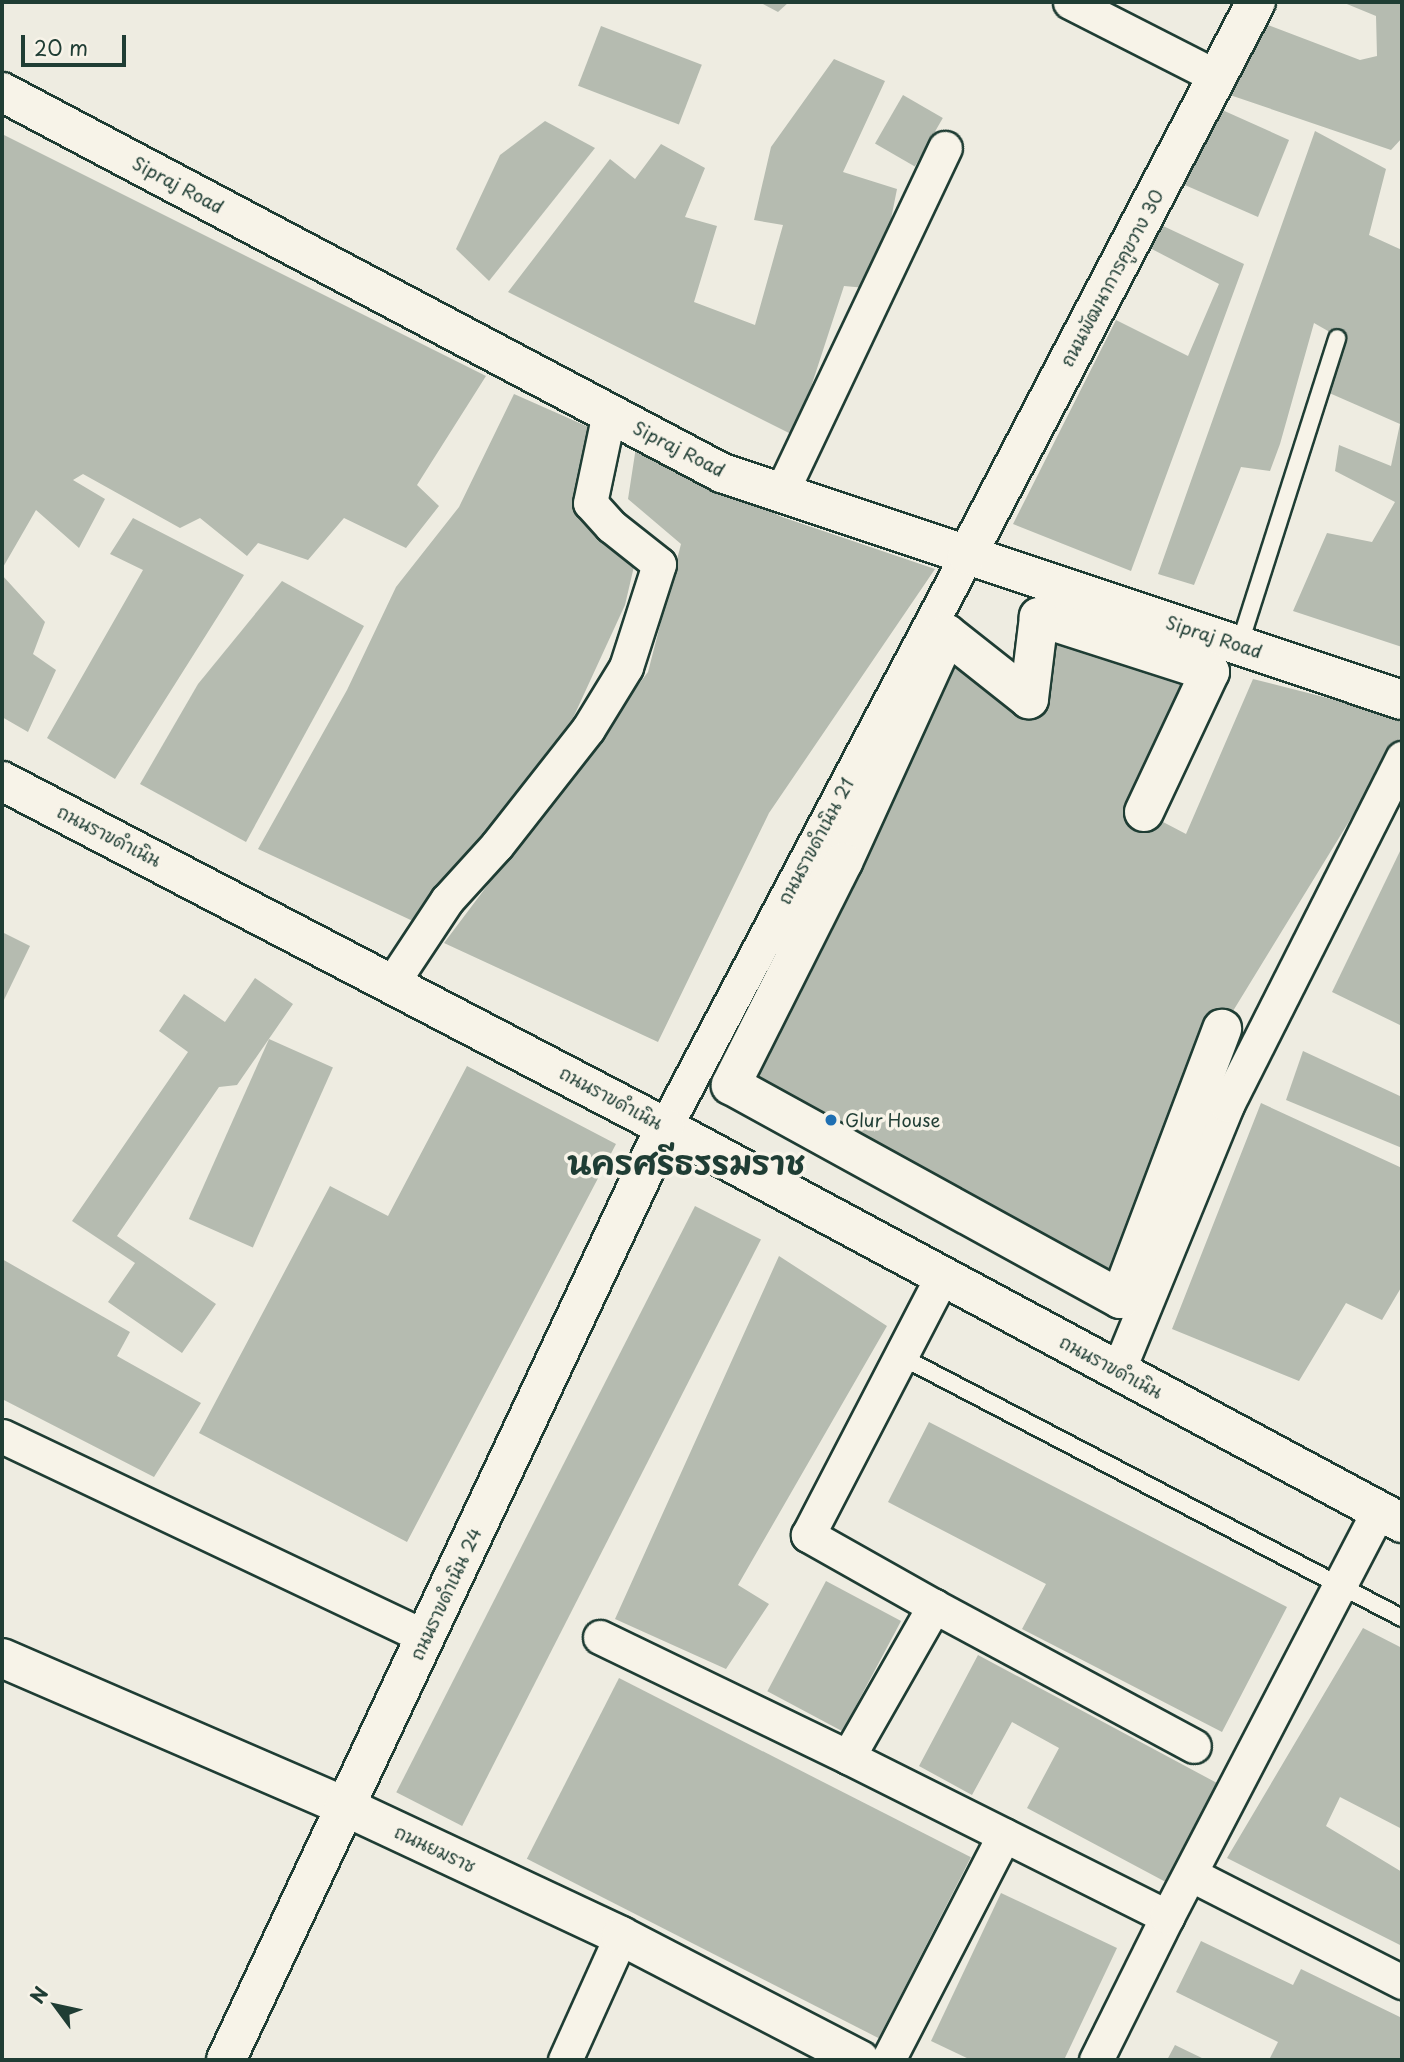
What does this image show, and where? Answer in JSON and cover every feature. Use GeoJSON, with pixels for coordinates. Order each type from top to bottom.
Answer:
{"type":"FeatureCollection","features":[{"type":"Feature","properties":{"kind":"street"},"geometry":{"type":"LineString","coordinates":[[1070,2],[1217,77]]}},
{"type":"Feature","properties":{"kind":"street","name":"ถนนพัฒนาการคูขวาง 30"},"geometry":{"type":"LineString","coordinates":[[967,555],[1256,2]]}},
{"type":"Feature","properties":{"kind":"street","name":"Sipraj Road"},"geometry":{"type":"LineString","coordinates":[[2,92],[722,473],[1402,701]]}},
{"type":"Feature","properties":{"kind":"street"},"geometry":{"type":"LineString","coordinates":[[781,493],[945,148]]}},
{"type":"Feature","properties":{"kind":"street"},"geometry":{"type":"LineString","coordinates":[[392,983],[447,900],[497,845],[588,729],[626,667],[659,564],[611,527],[590,503],[609,413]]}},
{"type":"Feature","properties":{"kind":"street","name":"ถนนราขดำเนิน 21"},"geometry":{"type":"LineString","coordinates":[[665,1127],[967,555]]}},
{"type":"Feature","properties":{"kind":"street"},"geometry":{"type":"LineString","coordinates":[[1153,810],[1210,671],[1039,617],[1028,699],[947,634],[843,862],[731,1085],[1120,1298],[1222,1029]]}},
{"type":"Feature","properties":{"kind":"street"},"geometry":{"type":"LineString","coordinates":[[1153,810],[1239,646]]}},
{"type":"Feature","properties":{"kind":"street"},"geometry":{"type":"LineString","coordinates":[[1118,1371],[1227,1105],[1402,758]]}},
{"type":"Feature","properties":{"kind":"street","name":"ถนนราขดำเนิน"},"geometry":{"type":"LineString","coordinates":[[2,780],[665,1127],[1390,1517]]}},
{"type":"Feature","properties":{"kind":"street","name":"ถนนราขดำเนิน 24"},"geometry":{"type":"LineString","coordinates":[[226,2060],[665,1127]]}},
{"type":"Feature","properties":{"kind":"street"},"geometry":{"type":"LineString","coordinates":[[942,1277],[808,1535],[1194,1746]]}},
{"type":"Feature","properties":{"kind":"street"},"geometry":{"type":"LineString","coordinates":[[2,1436],[425,1637]]}},
{"type":"Feature","properties":{"kind":"street"},"geometry":{"type":"LineString","coordinates":[[1096,2060],[1167,1917],[1192,1875],[1342,1586],[1390,1517]]}},
{"type":"Feature","properties":{"kind":"street"},"geometry":{"type":"LineString","coordinates":[[848,1757],[934,1606]]}},
{"type":"Feature","properties":{"kind":"street"},"geometry":{"type":"LineString","coordinates":[[600,1637],[848,1757],[1167,1917]]}},
{"type":"Feature","properties":{"kind":"street","name":"ถนนยมราช"},"geometry":{"type":"LineString","coordinates":[[2,1658],[344,1806],[621,1936],[860,2060]]}},
{"type":"Feature","properties":{"kind":"street"},"geometry":{"type":"LineString","coordinates":[[888,2060],[1004,1835]]}},
{"type":"Feature","properties":{"kind":"street"},"geometry":{"type":"LineString","coordinates":[[1192,1875],[1402,1982]]}},
{"type":"Feature","properties":{"kind":"street"},"geometry":{"type":"LineString","coordinates":[[565,2060],[621,1936]]}},
{"type":"Feature","properties":{"kind":"lane"},"geometry":{"type":"LineString","coordinates":[[1239,646],[1337,338]]}},
{"type":"Feature","properties":{"kind":"lane"},"geometry":{"type":"LineString","coordinates":[[902,1357],[1402,1618]]}},
{"type":"Feature","properties":{"kind":"building"},"geometry":{"type":"Polygon","coordinates":[[[759,2],[789,2],[778,12],[759,2]]]}},
{"type":"Feature","properties":{"kind":"building"},"geometry":{"type":"Polygon","coordinates":[[[1342,2],[1402,2],[1402,138],[1391,150],[1227,94],[1268,25],[1360,60],[1377,56],[1376,16],[1342,2]]]}},
{"type":"Feature","properties":{"kind":"building"},"geometry":{"type":"Polygon","coordinates":[[[601,26],[702,65],[679,124],[578,86],[601,26]]]}},
{"type":"Feature","properties":{"kind":"building"},"geometry":{"type":"Polygon","coordinates":[[[834,59],[885,81],[843,172],[897,189],[877,289],[844,286],[795,436],[508,292],[610,159],[635,179],[661,144],[705,168],[685,217],[717,226],[694,302],[755,325],[783,225],[754,220],[771,147],[834,59]]]}},
{"type":"Feature","properties":{"kind":"building"},"geometry":{"type":"Polygon","coordinates":[[[903,95],[943,118],[915,166],[875,143],[903,95]]]}},
{"type":"Feature","properties":{"kind":"building"},"geometry":{"type":"Polygon","coordinates":[[[1220,109],[1289,140],[1258,217],[1178,182],[1220,109]]]}},
{"type":"Feature","properties":{"kind":"building"},"geometry":{"type":"Polygon","coordinates":[[[545,121],[595,148],[489,281],[456,249],[500,155],[545,121]]]}},
{"type":"Feature","properties":{"kind":"building"},"geometry":{"type":"Polygon","coordinates":[[[1315,131],[1386,169],[1369,235],[1402,250],[1402,647],[1293,611],[1327,533],[1372,542],[1395,502],[1335,471],[1339,445],[1391,466],[1400,424],[1327,392],[1342,339],[1314,323],[1270,471],[1241,467],[1194,585],[1158,574],[1315,131]]]}},
{"type":"Feature","properties":{"kind":"building"},"geometry":{"type":"Polygon","coordinates":[[[2,134],[486,376],[417,485],[439,506],[406,548],[344,518],[308,560],[258,543],[247,556],[200,518],[180,528],[83,474],[73,480],[105,499],[79,548],[36,510],[2,569],[2,134]]]}},
{"type":"Feature","properties":{"kind":"building"},"geometry":{"type":"Polygon","coordinates":[[[1161,225],[1244,264],[1131,571],[1013,524],[1116,320],[1188,356],[1219,284],[1148,247],[1161,225]]]}},
{"type":"Feature","properties":{"kind":"building"},"geometry":{"type":"Polygon","coordinates":[[[514,394],[593,429],[574,495],[635,562],[625,605],[573,718],[415,922],[258,849],[347,690],[396,587],[459,507],[514,394]]]}},
{"type":"Feature","properties":{"kind":"building"},"geometry":{"type":"Polygon","coordinates":[[[636,447],[782,517],[935,569],[769,813],[658,1042],[444,943],[648,672],[681,544],[628,499],[636,447]]]}},
{"type":"Feature","properties":{"kind":"building"},"geometry":{"type":"Polygon","coordinates":[[[133,518],[244,575],[115,779],[47,738],[143,570],[110,554],[133,518]]]}},
{"type":"Feature","properties":{"kind":"building"},"geometry":{"type":"Polygon","coordinates":[[[2,575],[45,622],[33,654],[56,670],[28,732],[2,717],[2,575]]]}},
{"type":"Feature","properties":{"kind":"building"},"geometry":{"type":"Polygon","coordinates":[[[282,581],[364,626],[246,842],[140,784],[198,684],[282,581]]]}},
{"type":"Feature","properties":{"kind":"building"},"geometry":{"type":"Polygon","coordinates":[[[1039,617],[1210,672],[1144,812],[1186,834],[1253,679],[1402,717],[1402,735],[1222,1029],[1120,1299],[731,1085],[947,634],[1029,699],[1039,617]]]}},
{"type":"Feature","properties":{"kind":"building"},"geometry":{"type":"Polygon","coordinates":[[[1402,847],[1402,1026],[1332,992],[1402,847]]]}},
{"type":"Feature","properties":{"kind":"building"},"geometry":{"type":"Polygon","coordinates":[[[2,932],[30,946],[2,1004],[2,932]]]}},
{"type":"Feature","properties":{"kind":"building"},"geometry":{"type":"Polygon","coordinates":[[[255,978],[293,1004],[237,1085],[219,1087],[117,1236],[216,1304],[182,1353],[108,1302],[135,1263],[72,1221],[188,1052],[159,1031],[184,994],[225,1022],[255,978]]]}},
{"type":"Feature","properties":{"kind":"building"},"geometry":{"type":"Polygon","coordinates":[[[269,1039],[333,1067],[253,1247],[189,1219],[269,1039]]]}},
{"type":"Feature","properties":{"kind":"building"},"geometry":{"type":"Polygon","coordinates":[[[1303,1051],[1402,1097],[1402,1148],[1286,1100],[1303,1051]]]}},
{"type":"Feature","properties":{"kind":"building"},"geometry":{"type":"Polygon","coordinates":[[[467,1066],[616,1144],[407,1542],[199,1433],[330,1186],[388,1216],[467,1066]]]}},
{"type":"Feature","properties":{"kind":"building"},"geometry":{"type":"Polygon","coordinates":[[[1261,1103],[1402,1168],[1402,1286],[1382,1320],[1346,1303],[1299,1381],[1172,1329],[1261,1103]]]}},
{"type":"Feature","properties":{"kind":"building"},"geometry":{"type":"Polygon","coordinates":[[[695,1206],[761,1240],[462,1826],[396,1792],[695,1206]]]}},
{"type":"Feature","properties":{"kind":"building"},"geometry":{"type":"Polygon","coordinates":[[[779,1256],[887,1326],[738,1585],[769,1604],[726,1669],[615,1619],[779,1256]]]}},
{"type":"Feature","properties":{"kind":"building"},"geometry":{"type":"Polygon","coordinates":[[[2,1259],[130,1332],[117,1356],[201,1403],[154,1477],[2,1399],[2,1259]]]}},
{"type":"Feature","properties":{"kind":"building"},"geometry":{"type":"Polygon","coordinates":[[[929,1422],[1287,1607],[1222,1732],[1022,1629],[1046,1584],[888,1502],[929,1422]]]}},
{"type":"Feature","properties":{"kind":"building"},"geometry":{"type":"Polygon","coordinates":[[[826,1581],[901,1621],[842,1731],[767,1691],[826,1581]]]}},
{"type":"Feature","properties":{"kind":"building"},"geometry":{"type":"Polygon","coordinates":[[[1363,1628],[1402,1648],[1402,1829],[1340,1797],[1326,1826],[1402,1872],[1402,1946],[1227,1858],[1363,1628]]]}},
{"type":"Feature","properties":{"kind":"building"},"geometry":{"type":"Polygon","coordinates":[[[978,1655],[1230,1790],[1177,1888],[1027,1808],[1059,1748],[1012,1722],[972,1795],[919,1766],[978,1655]]]}},
{"type":"Feature","properties":{"kind":"building"},"geometry":{"type":"Polygon","coordinates":[[[619,1678],[971,1857],[879,2038],[527,1859],[619,1678]]]}},
{"type":"Feature","properties":{"kind":"building"},"geometry":{"type":"Polygon","coordinates":[[[1001,1893],[1117,1948],[1064,2060],[971,2060],[931,2041],[1001,1893]]]}},
{"type":"Feature","properties":{"kind":"building"},"geometry":{"type":"Polygon","coordinates":[[[1201,1941],[1293,1985],[1301,1969],[1402,2018],[1402,2060],[1269,2060],[1278,2042],[1176,1992],[1201,1941]]]}},
{"type":"Feature","properties":{"kind":"building"},"geometry":{"type":"Polygon","coordinates":[[[1175,2045],[1206,2060],[1167,2060],[1175,2045]]]}},
{"type":"Feature","properties":{"kind":"place","name":"Glur House"},"geometry":{"type":"Point","coordinates":[831,1120]}},
{"type":"Feature","properties":{"kind":"district","name":"นครศรีธรรมราช"},"geometry":{"type":"Point","coordinates":[686,1162]}}]}
